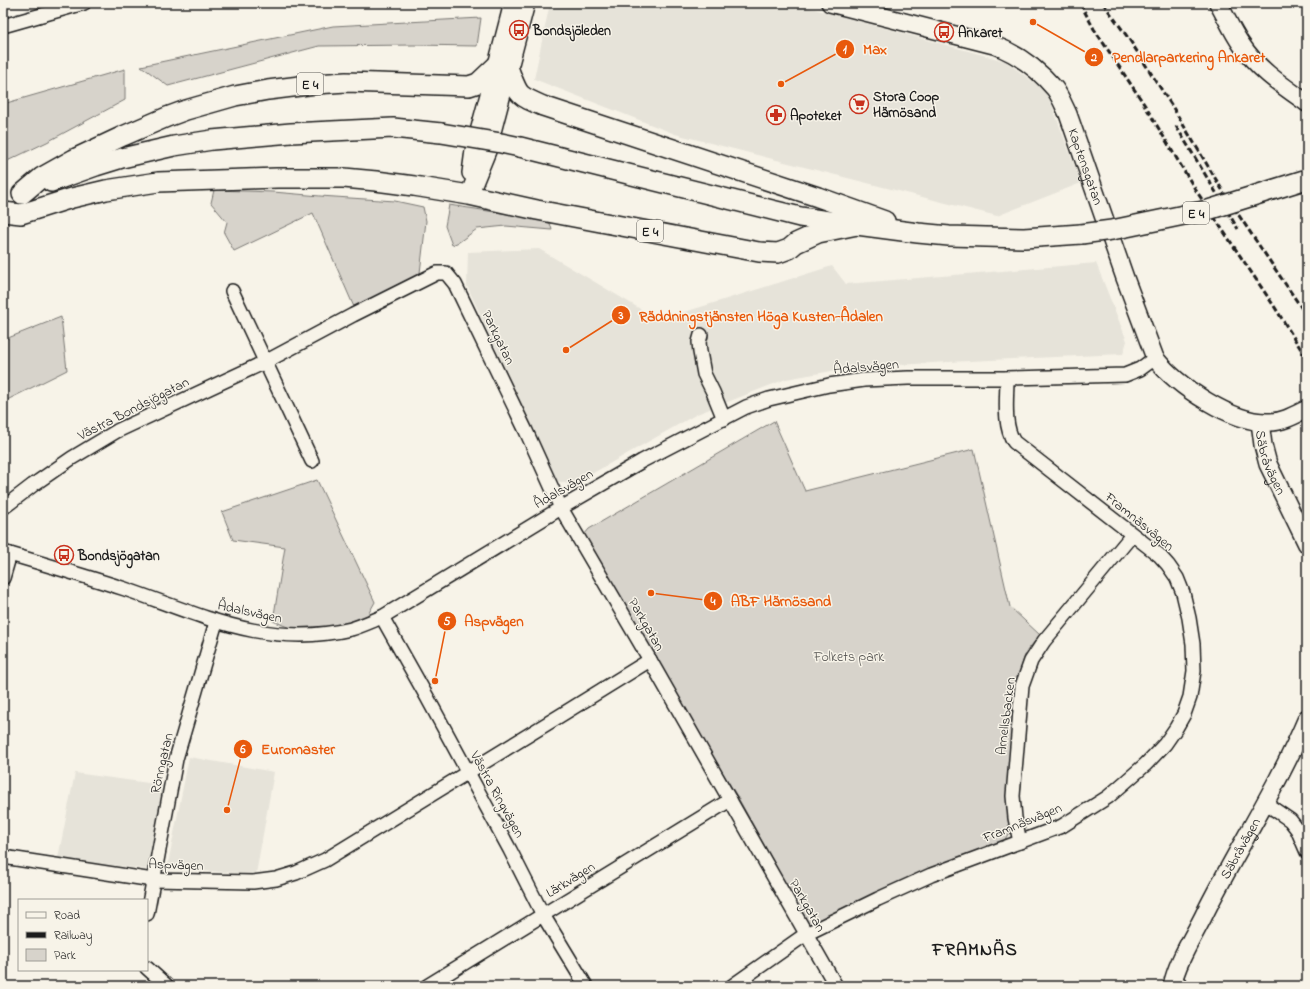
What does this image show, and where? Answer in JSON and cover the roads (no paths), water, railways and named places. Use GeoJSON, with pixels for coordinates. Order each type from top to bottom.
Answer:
{"type":"FeatureCollection","features":[{"type":"Feature","properties":{"kind":"highway","name":"E 4"},"geometry":{"type":"LineString","coordinates":[[22,194],[42,177],[74,159],[167,116],[218,100],[268,90],[316,84],[354,82],[469,86],[478,83],[503,68],[518,93],[524,98],[543,106],[818,197],[918,233]]}},
{"type":"Feature","properties":{"kind":"highway","name":"E 4"},"geometry":{"type":"LineString","coordinates":[[3,202],[41,186],[96,166],[148,152],[212,140],[291,133],[393,128],[441,133],[501,142],[800,217],[857,226],[949,236],[1024,238],[1112,230],[1208,210],[1307,179]]}},
{"type":"Feature","properties":{"kind":"highway","name":"E 4"},"geometry":{"type":"LineString","coordinates":[[3,212],[77,185],[134,168],[291,133]]}},
{"type":"Feature","properties":{"kind":"highway","name":"E 4"},"geometry":{"type":"LineString","coordinates":[[3,212],[20,214],[72,198],[106,190],[158,182],[344,178],[376,181],[469,195],[537,210],[765,252],[778,253],[789,249],[818,233],[857,226]]}},
{"type":"Feature","properties":{"kind":"main road"},"geometry":{"type":"LineString","coordinates":[[469,195],[487,150],[503,68],[513,3]]}},
{"type":"Feature","properties":{"kind":"main road"},"geometry":{"type":"LineString","coordinates":[[503,68],[526,3]]}},
{"type":"Feature","properties":{"kind":"main road","name":"Kaptensgatan"},"geometry":{"type":"LineString","coordinates":[[830,3],[916,24],[1007,50],[1025,60],[1037,70],[1056,90],[1068,114],[1125,278],[1155,358],[1164,369],[1187,388],[1212,404],[1238,416],[1260,422],[1278,421],[1286,419],[1307,409]]}},
{"type":"Feature","properties":{"kind":"main road"},"geometry":{"type":"LineString","coordinates":[[1218,3],[1241,44],[1253,59],[1265,72],[1307,103]]}},
{"type":"Feature","properties":{"kind":"main road","name":"Säbråvägen"},"geometry":{"type":"LineString","coordinates":[[1260,422],[1263,445],[1268,464],[1307,544]]}},
{"type":"Feature","properties":{"kind":"main road","name":"Säbråvägen"},"geometry":{"type":"LineString","coordinates":[[1176,984],[1207,908],[1265,803],[1307,718]]}},
{"type":"Feature","properties":{"kind":"street"},"geometry":{"type":"LineString","coordinates":[[3,26],[84,3]]}},
{"type":"Feature","properties":{"kind":"street","name":"Västra Bondsjögatan"},"geometry":{"type":"LineString","coordinates":[[3,508],[72,458],[117,431],[266,362],[353,315],[437,273],[444,273]]}},
{"type":"Feature","properties":{"kind":"street","name":"Parkgatan"},"geometry":{"type":"LineString","coordinates":[[444,273],[449,275],[455,284],[526,430],[561,508],[650,660],[836,986]]}},
{"type":"Feature","properties":{"kind":"street"},"geometry":{"type":"LineString","coordinates":[[232,291],[312,461]]}},
{"type":"Feature","properties":{"kind":"street"},"geometry":{"type":"LineString","coordinates":[[701,335],[700,347],[704,374],[724,419]]}},
{"type":"Feature","properties":{"kind":"street","name":"Ådalsvägen"},"geometry":{"type":"LineString","coordinates":[[6,553],[124,589],[216,622],[263,633],[291,636],[319,635],[352,628],[382,616],[642,461],[746,407],[769,399],[830,385],[864,380],[1125,375],[1140,369],[1155,358]]}},
{"type":"Feature","properties":{"kind":"street","name":"Framnäsvägen"},"geometry":{"type":"LineString","coordinates":[[732,986],[806,934],[931,875],[1062,826],[1108,796],[1146,764],[1165,744],[1184,714],[1190,697],[1194,671],[1193,644],[1183,593],[1177,578],[1159,554],[1014,442],[1010,436],[1008,427],[1007,378]]}},
{"type":"Feature","properties":{"kind":"street","name":"Arnellsbacken"},"geometry":{"type":"LineString","coordinates":[[1020,842],[1015,818],[1013,796],[1022,686],[1031,661],[1044,641],[1132,534]]}},
{"type":"Feature","properties":{"kind":"street"},"geometry":{"type":"LineString","coordinates":[[3,578],[6,553]]}},
{"type":"Feature","properties":{"kind":"street","name":"Västra Ringvägen"},"geometry":{"type":"LineString","coordinates":[[382,616],[510,850],[543,915],[586,986]]}},
{"type":"Feature","properties":{"kind":"street","name":"Rönngatan"},"geometry":{"type":"LineString","coordinates":[[148,907],[176,759],[216,622]]}},
{"type":"Feature","properties":{"kind":"street","name":"Aspvägen"},"geometry":{"type":"LineString","coordinates":[[3,857],[152,880],[253,882],[276,879],[296,873],[325,860],[650,660]]}},
{"type":"Feature","properties":{"kind":"street","name":"Lärkvägen"},"geometry":{"type":"LineString","coordinates":[[427,986],[730,800]]}},
{"type":"Feature","properties":{"kind":"street"},"geometry":{"type":"LineString","coordinates":[[1265,803],[1290,820],[1297,829],[1307,852]]}},
{"type":"Feature","properties":{"kind":"street"},"geometry":{"type":"LineString","coordinates":[[148,969],[167,986]]}},
{"type":"Feature","properties":{"kind":"railway"},"geometry":{"type":"LineString","coordinates":[[1080,3],[1094,29],[1144,104],[1195,189],[1274,306],[1307,359]]}},
{"type":"Feature","properties":{"kind":"railway"},"geometry":{"type":"LineString","coordinates":[[1103,3],[1129,39],[1172,106],[1227,198],[1307,316]]}},
{"type":"Feature","properties":{"kind":"railway"},"geometry":{"type":"LineString","coordinates":[[1176,126],[1238,229]]}},
{"type":"Feature","properties":{"kind":"place","name":"Pendlarparkering Ankaret"},"geometry":{"type":"Point","coordinates":[1033,22]}},
{"type":"Feature","properties":{"kind":"place","name":"Bondsjöleden"},"geometry":{"type":"Point","coordinates":[519,30]}},
{"type":"Feature","properties":{"kind":"place","name":"Ankaret"},"geometry":{"type":"Point","coordinates":[944,32]}},
{"type":"Feature","properties":{"kind":"place","name":"Max"},"geometry":{"type":"Point","coordinates":[781,84]}},
{"type":"Feature","properties":{"kind":"place","name":"Stora Coop Härnösand"},"geometry":{"type":"Point","coordinates":[859,104]}},
{"type":"Feature","properties":{"kind":"place","name":"Apoteket"},"geometry":{"type":"Point","coordinates":[776,115]}},
{"type":"Feature","properties":{"kind":"place","name":"Räddningstjänsten Höga Kusten-Ådalen"},"geometry":{"type":"Point","coordinates":[566,350]}},
{"type":"Feature","properties":{"kind":"place","name":"Bondsjögatan"},"geometry":{"type":"Point","coordinates":[64,555]}},
{"type":"Feature","properties":{"kind":"place","name":"ABF Härnösand"},"geometry":{"type":"Point","coordinates":[651,593]}},
{"type":"Feature","properties":{"kind":"place","name":"Aspvägen"},"geometry":{"type":"Point","coordinates":[435,681]}},
{"type":"Feature","properties":{"kind":"place","name":"Euromaster"},"geometry":{"type":"Point","coordinates":[227,810]}},
{"type":"Feature","properties":{"kind":"district","name":"FRAMNÄS"},"geometry":{"type":"Point","coordinates":[975,949]}},
{"type":"Feature","properties":{"kind":"park label","name":"Folkets park"},"geometry":{"type":"Point","coordinates":[849,656]}}]}
